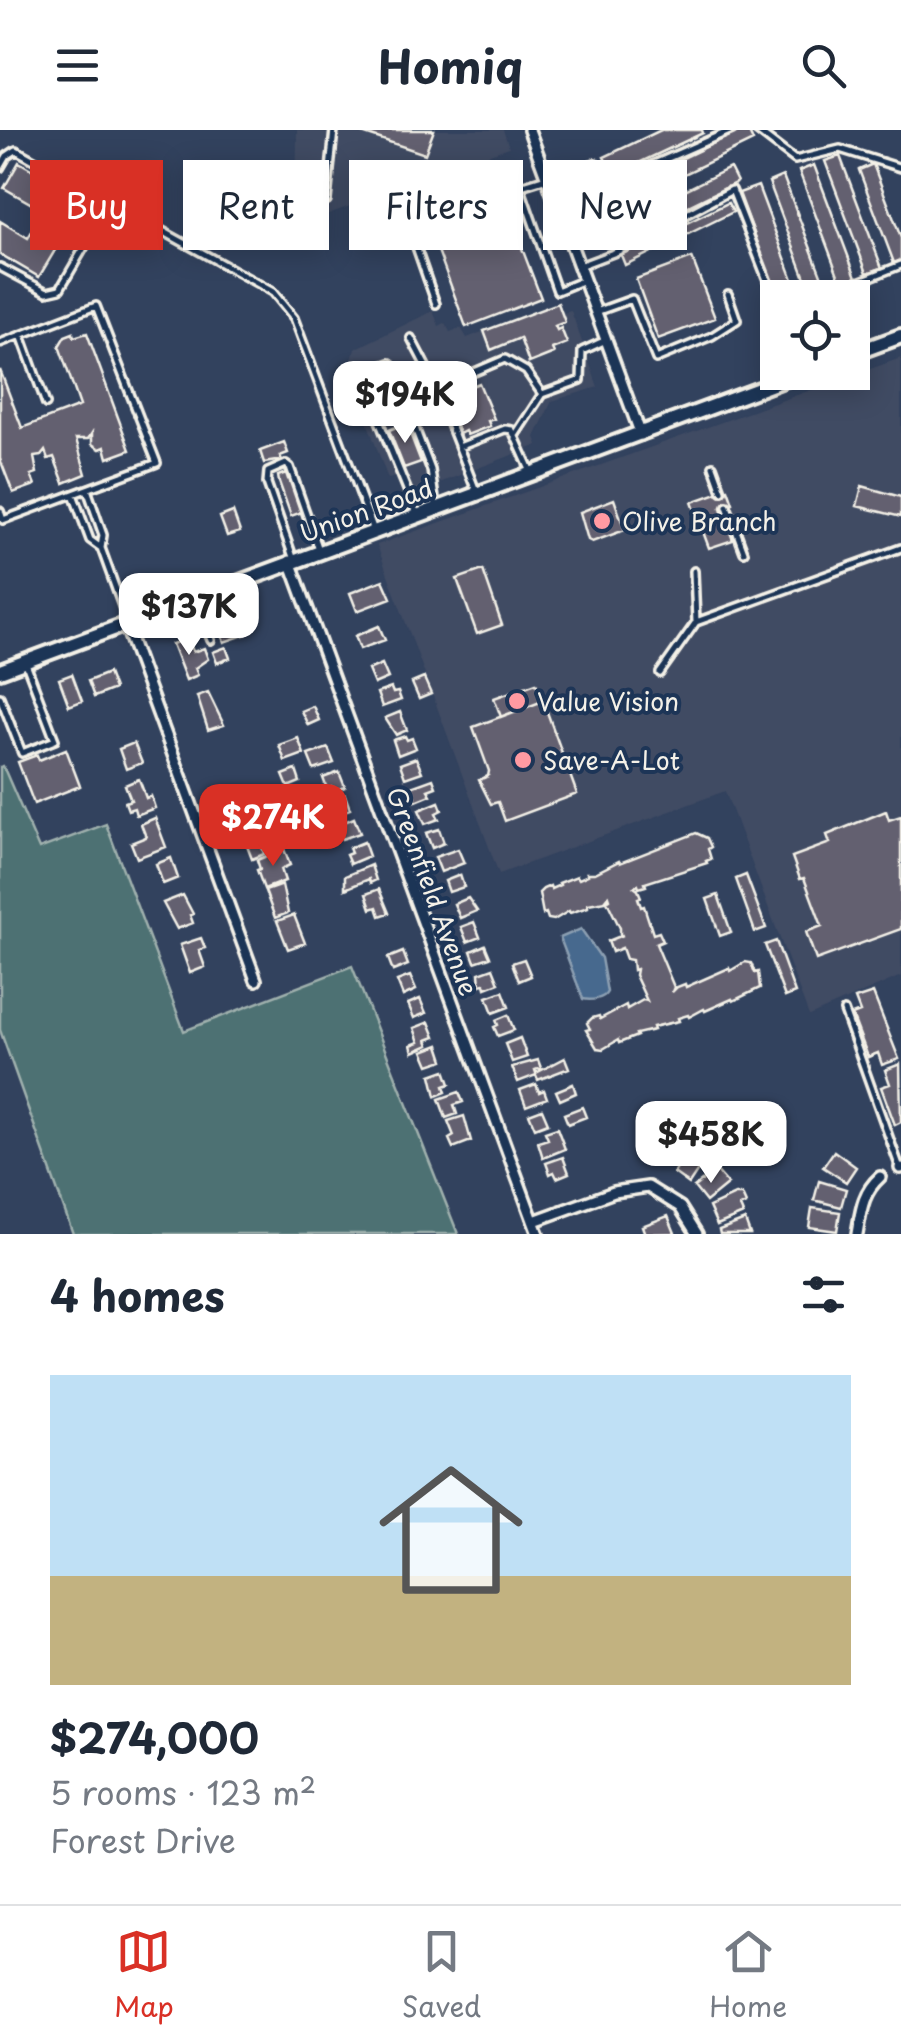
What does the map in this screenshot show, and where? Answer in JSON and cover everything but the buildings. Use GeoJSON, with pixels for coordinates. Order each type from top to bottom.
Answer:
{"type":"FeatureCollection","features":[{"type":"Feature","properties":{"kind":"main road"},"geometry":{"type":"LineString","coordinates":[[870,347],[901,336]]}},
{"type":"Feature","properties":{"kind":"main road","name":"Union Road"},"geometry":{"type":"LineString","coordinates":[[0,671],[760,390]]}},
{"type":"Feature","properties":{"kind":"street"},"geometry":{"type":"LineString","coordinates":[[529,130],[543,167]]}},
{"type":"Feature","properties":{"kind":"street"},"geometry":{"type":"LineString","coordinates":[[573,250],[641,436]]}},
{"type":"Feature","properties":{"kind":"street","name":"Greenfield Avenue"},"geometry":{"type":"LineString","coordinates":[[292,560],[538,1234]]}},
{"type":"Feature","properties":{"kind":"street"},"geometry":{"type":"LineString","coordinates":[[126,623],[256,980]]}},
{"type":"Feature","properties":{"kind":"street"},"geometry":{"type":"LineString","coordinates":[[857,1234],[864,1198],[880,1177]]}},
{"type":"Feature","properties":{"kind":"street"},"geometry":{"type":"LineString","coordinates":[[534,1221],[614,1192],[648,1187],[680,1207],[697,1234]]}},
{"type":"Feature","properties":{"kind":"lane"},"geometry":{"type":"LineString","coordinates":[[329,180],[334,130]]}},
{"type":"Feature","properties":{"kind":"lane"},"geometry":{"type":"LineString","coordinates":[[663,160],[732,130]]}},
{"type":"Feature","properties":{"kind":"lane"},"geometry":{"type":"LineString","coordinates":[[756,130],[795,160],[840,149],[901,168]]}},
{"type":"Feature","properties":{"kind":"lane"},"geometry":{"type":"LineString","coordinates":[[0,168],[16,150],[34,160]]}},
{"type":"Feature","properties":{"kind":"lane"},"geometry":{"type":"LineString","coordinates":[[687,214],[732,190],[767,280]]}},
{"type":"Feature","properties":{"kind":"lane"},"geometry":{"type":"LineString","coordinates":[[523,195],[557,291],[584,280]]}},
{"type":"Feature","properties":{"kind":"lane"},"geometry":{"type":"LineString","coordinates":[[163,231],[273,292],[294,318],[374,531]]}},
{"type":"Feature","properties":{"kind":"lane"},"geometry":{"type":"LineString","coordinates":[[0,267],[47,292],[60,289],[83,250]]}},
{"type":"Feature","properties":{"kind":"lane"},"geometry":{"type":"LineString","coordinates":[[417,250],[436,304]]}},
{"type":"Feature","properties":{"kind":"lane"},"geometry":{"type":"LineString","coordinates":[[579,266],[617,250]]}},
{"type":"Feature","properties":{"kind":"lane"},"geometry":{"type":"LineString","coordinates":[[863,280],[901,265]]}},
{"type":"Feature","properties":{"kind":"lane"},"geometry":{"type":"LineString","coordinates":[[596,312],[632,299],[656,359],[712,336],[737,320],[728,294]]}},
{"type":"Feature","properties":{"kind":"lane"},"geometry":{"type":"LineString","coordinates":[[0,342],[96,306],[158,463],[4,520],[0,511]]}},
{"type":"Feature","properties":{"kind":"lane"},"geometry":{"type":"LineString","coordinates":[[22,334],[46,404]]}},
{"type":"Feature","properties":{"kind":"lane"},"geometry":{"type":"LineString","coordinates":[[412,338],[477,494]]}},
{"type":"Feature","properties":{"kind":"lane"},"geometry":{"type":"LineString","coordinates":[[516,434],[542,394],[581,380],[582,352],[606,340]]}},
{"type":"Feature","properties":{"kind":"lane"},"geometry":{"type":"LineString","coordinates":[[436,388],[504,359],[526,371],[542,394]]}},
{"type":"Feature","properties":{"kind":"lane"},"geometry":{"type":"LineString","coordinates":[[418,516],[360,374],[390,363],[430,470],[436,509]]}},
{"type":"Feature","properties":{"kind":"lane"},"geometry":{"type":"LineString","coordinates":[[460,446],[505,429],[516,434],[532,475]]}},
{"type":"Feature","properties":{"kind":"lane"},"geometry":{"type":"LineString","coordinates":[[292,560],[267,483],[268,472],[275,466],[290,467],[320,550]]}},
{"type":"Feature","properties":{"kind":"lane"},"geometry":{"type":"LineString","coordinates":[[713,466],[722,491]]}},
{"type":"Feature","properties":{"kind":"lane"},"geometry":{"type":"LineString","coordinates":[[86,489],[103,535],[101,548],[126,623]]}},
{"type":"Feature","properties":{"kind":"lane"},"geometry":{"type":"LineString","coordinates":[[73,494],[90,540],[101,548]]}},
{"type":"Feature","properties":{"kind":"lane"},"geometry":{"type":"LineString","coordinates":[[727,506],[744,552]]}},
{"type":"Feature","properties":{"kind":"lane"},"geometry":{"type":"LineString","coordinates":[[660,673],[696,622],[901,548]]}},
{"type":"Feature","properties":{"kind":"lane"},"geometry":{"type":"LineString","coordinates":[[694,571],[696,622]]}},
{"type":"Feature","properties":{"kind":"lane"},"geometry":{"type":"LineString","coordinates":[[194,598],[212,640]]}},
{"type":"Feature","properties":{"kind":"lane"},"geometry":{"type":"LineString","coordinates":[[0,697],[22,753],[54,740],[25,662]]}},
{"type":"Feature","properties":{"kind":"lane"},"geometry":{"type":"LineString","coordinates":[[844,1011],[901,1168]]}},
{"type":"Feature","properties":{"kind":"shaded area"},"geometry":{"type":"Polygon","coordinates":[[[297,130],[503,130],[509,147],[474,160],[349,160],[349,206],[329,214],[329,160],[297,160],[297,130]]]}},
{"type":"Feature","properties":{"kind":"shaded area"},"geometry":{"type":"Polygon","coordinates":[[[559,302],[563,313],[571,311],[598,387],[552,401],[535,437],[538,445],[403,497],[396,477],[388,479],[349,372],[355,349],[433,311],[439,326],[445,323],[450,332],[461,328],[467,338],[559,302]]]}},
{"type":"Feature","properties":{"kind":"shaded area"},"geometry":{"type":"Polygon","coordinates":[[[901,358],[901,976],[809,1016],[725,791],[499,874],[377,545],[811,390],[870,390],[870,369],[901,358]]]}},
{"type":"Feature","properties":{"kind":"shaded area"},"geometry":{"type":"Polygon","coordinates":[[[581,929],[601,958],[607,992],[597,999],[583,999],[560,938],[581,929]]]}},
{"type":"Feature","properties":{"kind":"green space"},"geometry":{"type":"Polygon","coordinates":[[[3,766],[39,849],[106,824],[184,1031],[352,966],[458,1234],[73,1234],[0,1030],[3,766]]]}},
{"type":"Feature","properties":{"kind":"place","name":"Olive Branch"},"geometry":{"type":"Point","coordinates":[602,521]}},
{"type":"Feature","properties":{"kind":"place","name":"Value Vision"},"geometry":{"type":"Point","coordinates":[517,701]}},
{"type":"Feature","properties":{"kind":"place","name":"Save-A-Lot"},"geometry":{"type":"Point","coordinates":[523,760]}}]}
